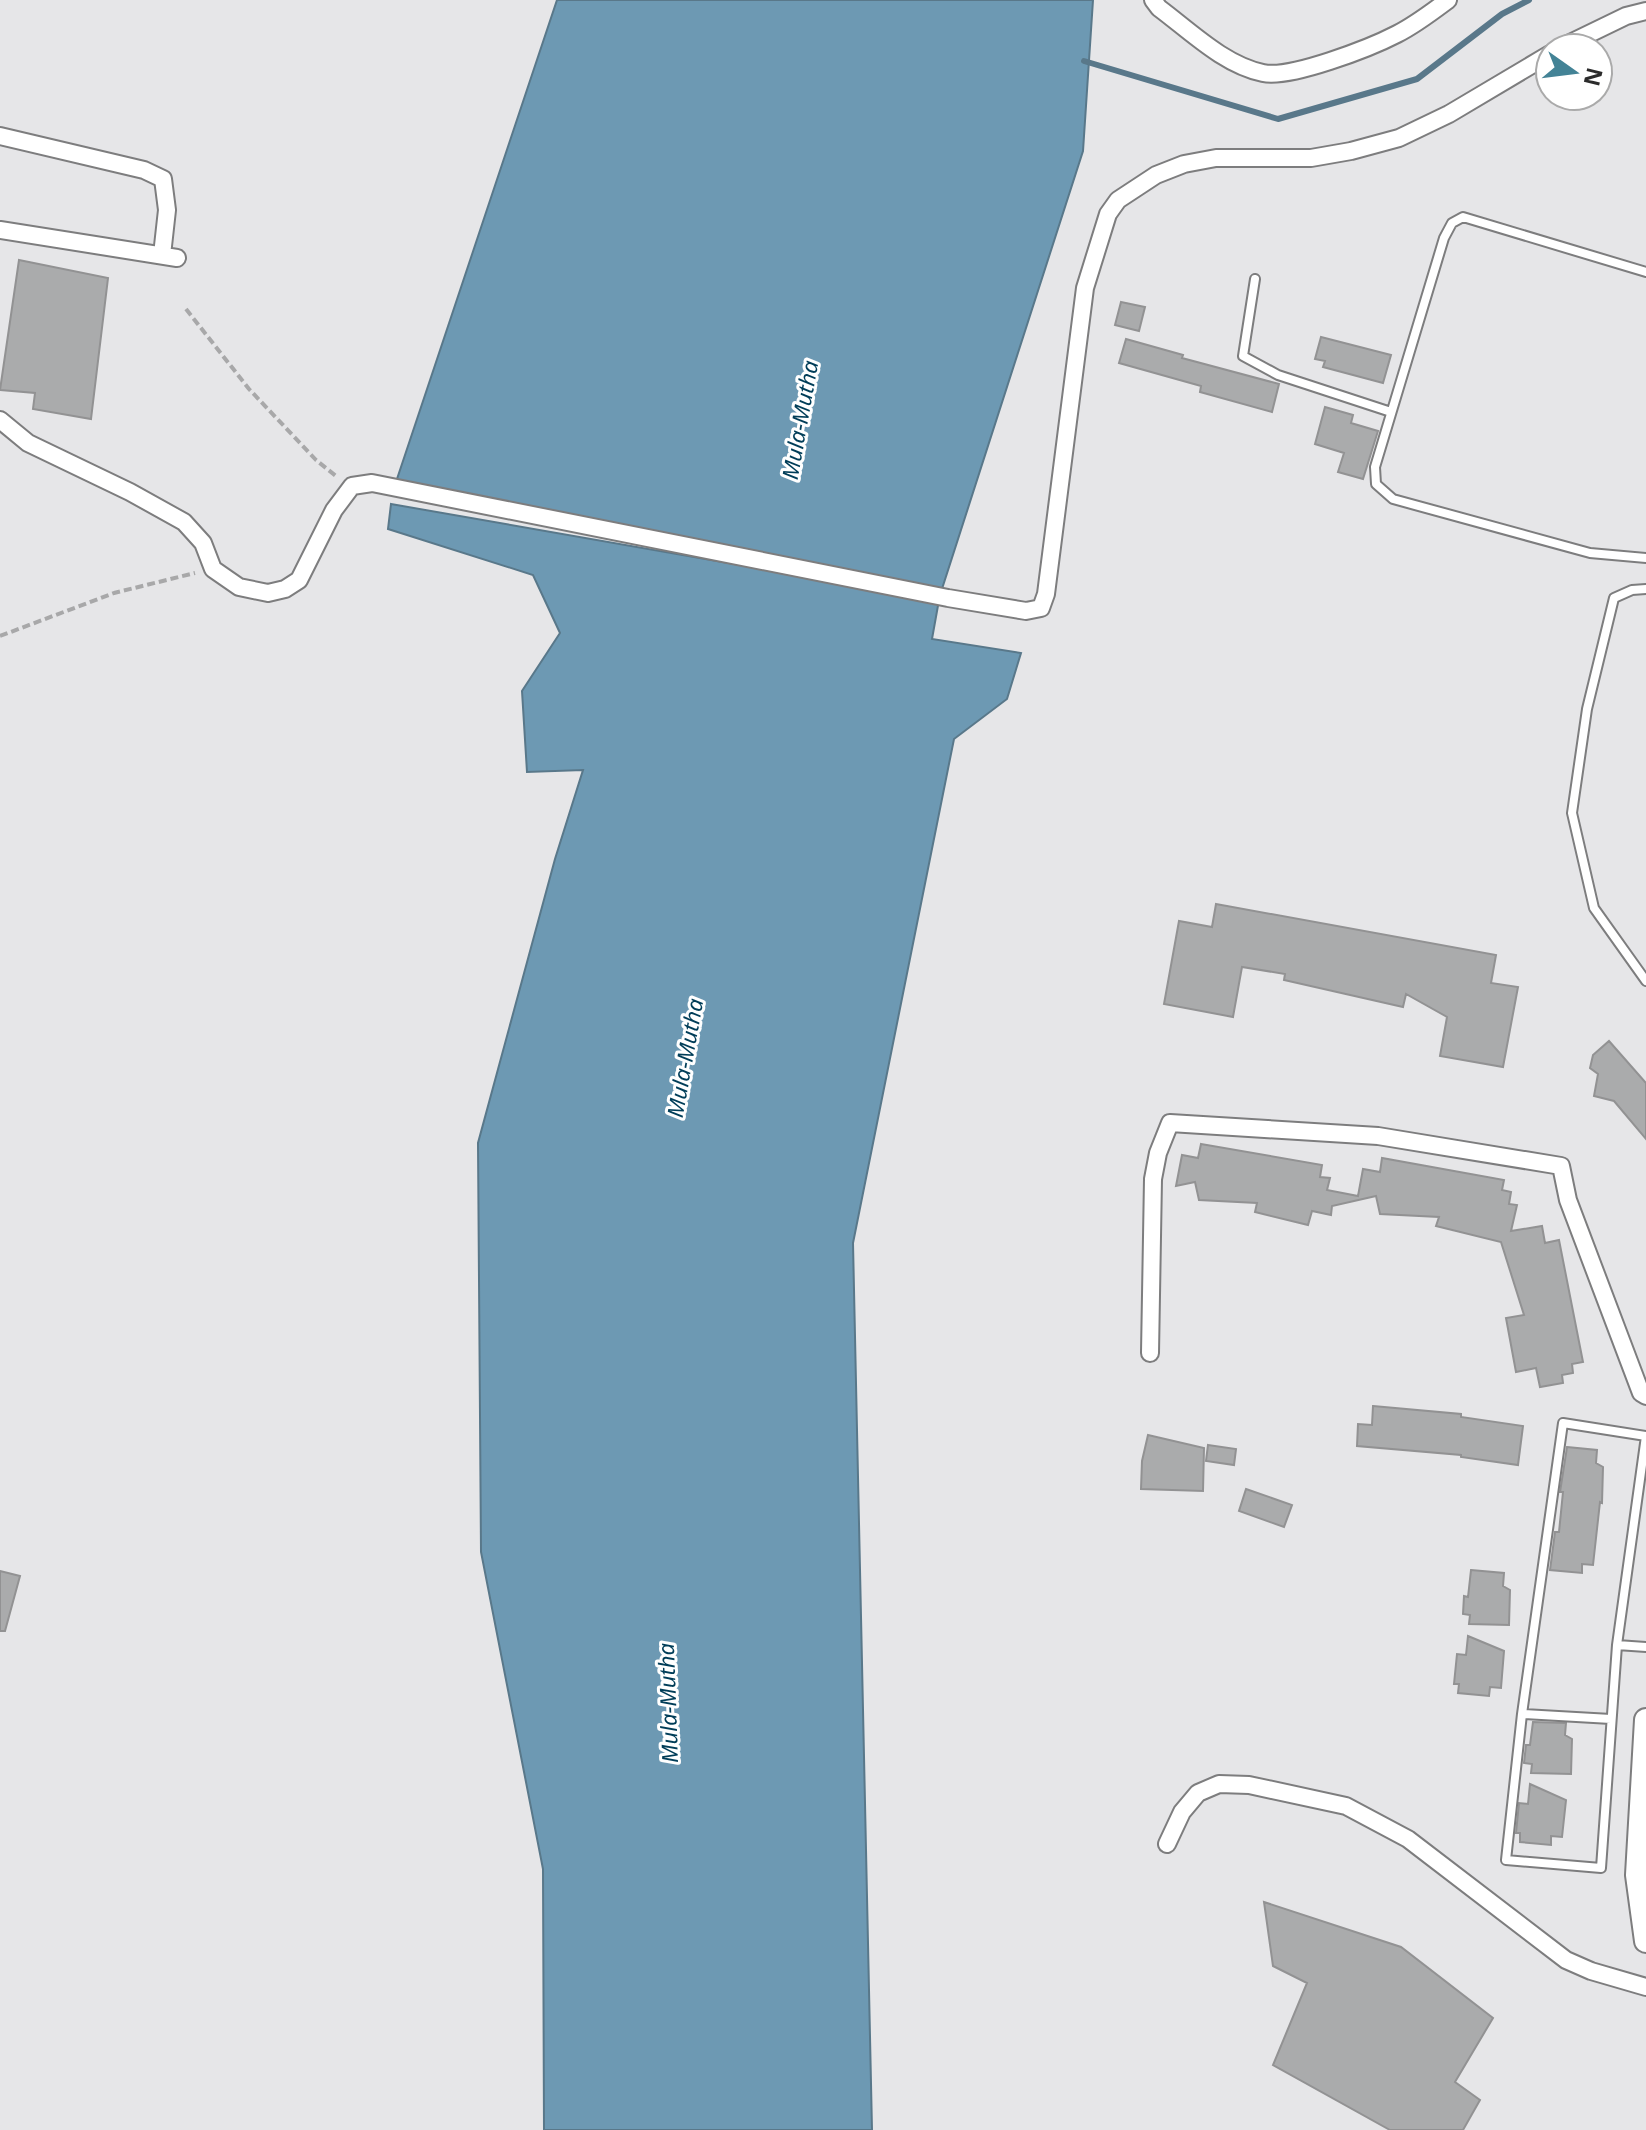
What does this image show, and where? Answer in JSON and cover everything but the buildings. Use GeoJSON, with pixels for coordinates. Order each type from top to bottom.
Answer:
{"type":"FeatureCollection","features":[{"type":"Feature","properties":{"kind":"main road"},"geometry":{"type":"LineString","coordinates":[[1646,1720],[1637,1875],[1646,1941]]}},
{"type":"Feature","properties":{"kind":"street"},"geometry":{"type":"LineString","coordinates":[[1153,0],[1159,8],[1215,50],[1239,65],[1264,74],[1288,73],[1360,50],[1398,34],[1448,0]]}},
{"type":"Feature","properties":{"kind":"street"},"geometry":{"type":"LineString","coordinates":[[1593,32],[1626,16],[1646,11]]}},
{"type":"Feature","properties":{"kind":"street"},"geometry":{"type":"LineString","coordinates":[[0,420],[28,443],[184,522],[203,543],[213,569],[239,587],[268,593],[285,589],[299,580],[334,510],[352,486],[372,483],[948,598],[1026,611],[1041,608],[1046,594],[1085,288],[1108,214],[1118,200],[1156,175],[1184,164],[1216,158],[1311,158],[1399,138],[1449,114],[1534,64]]}},
{"type":"Feature","properties":{"kind":"street"},"geometry":{"type":"LineString","coordinates":[[0,136],[144,170],[163,179],[170,256],[0,230]]}},
{"type":"Feature","properties":{"kind":"street"},"geometry":{"type":"LineString","coordinates":[[1150,1353],[1153,1179],[1158,1153],[1170,1123],[1378,1136],[1561,1166],[1568,1200],[1641,1393],[1646,1396]]}},
{"type":"Feature","properties":{"kind":"street"},"geometry":{"type":"LineString","coordinates":[[1167,1844],[1182,1812],[1198,1793],[1219,1784],[1249,1785],[1346,1806],[1408,1839],[1566,1960],[1591,1971],[1646,1987]]}},
{"type":"Feature","properties":{"kind":"lane"},"geometry":{"type":"LineString","coordinates":[[1646,272],[1463,217],[1452,223],[1444,238],[1375,467],[1376,484],[1393,499],[1590,553],[1646,558]]}},
{"type":"Feature","properties":{"kind":"lane"},"geometry":{"type":"LineString","coordinates":[[1255,279],[1243,356],[1278,375],[1391,412]]}},
{"type":"Feature","properties":{"kind":"lane"},"geometry":{"type":"LineString","coordinates":[[1646,589],[1632,590],[1614,598],[1587,709],[1572,813],[1594,908],[1646,981]]}},
{"type":"Feature","properties":{"kind":"lane"},"geometry":{"type":"LineString","coordinates":[[1563,1423],[1646,1436],[1617,1645],[1601,1868],[1506,1860],[1522,1714],[1563,1423]]}},
{"type":"Feature","properties":{"kind":"lane"},"geometry":{"type":"LineString","coordinates":[[1617,1645],[1646,1647]]}},
{"type":"Feature","properties":{"kind":"lane"},"geometry":{"type":"LineString","coordinates":[[1522,1714],[1611,1719]]}},
{"type":"Feature","properties":{"kind":"path"},"geometry":{"type":"LineString","coordinates":[[186,309],[264,405],[316,460],[352,486]]}},
{"type":"Feature","properties":{"kind":"path"},"geometry":{"type":"LineString","coordinates":[[0,636],[114,593],[213,569]]}},
{"type":"Feature","properties":{"kind":"water","name":"Mula-Mutha"},"geometry":{"type":"Polygon","coordinates":[[[557,0],[1093,0],[1083,151],[940,595],[394,488],[557,0]]]}},
{"type":"Feature","properties":{"kind":"water","name":"Mula-Mutha"},"geometry":{"type":"Polygon","coordinates":[[[391,504],[939,600],[932,639],[1021,653],[1007,699],[954,739],[853,1243],[872,2130],[544,2130],[543,1869],[481,1552],[478,1143],[555,859],[583,770],[527,772],[522,691],[560,633],[533,575],[388,529],[391,504]]]}},
{"type":"Feature","properties":{"kind":"waterway"},"geometry":{"type":"LineString","coordinates":[[1084,61],[1278,119],[1417,79],[1502,14],[1529,0]]}}]}
